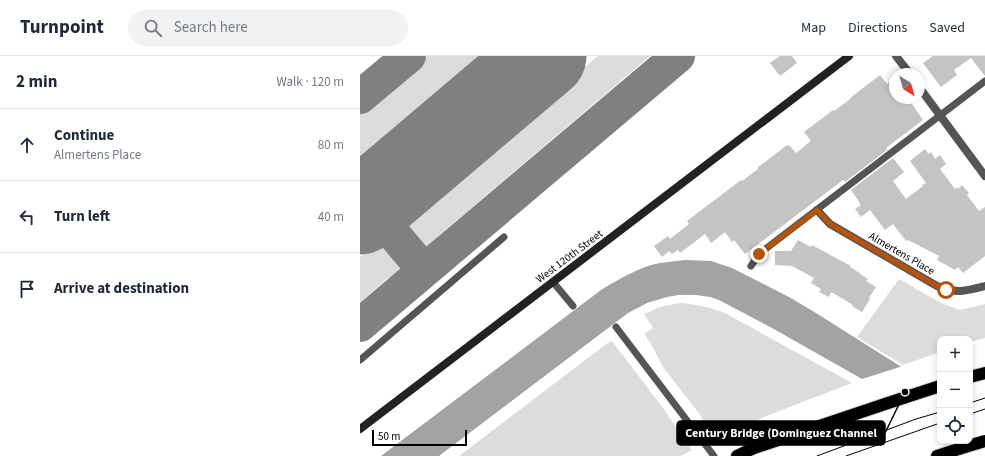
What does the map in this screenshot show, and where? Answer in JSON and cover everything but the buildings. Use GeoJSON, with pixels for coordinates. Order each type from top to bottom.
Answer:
{"type":"FeatureCollection","features":[{"type":"Feature","properties":{"kind":"highway"},"geometry":{"type":"LineString","coordinates":[[737,456],[754,448],[937,387]]}},
{"type":"Feature","properties":{"kind":"highway"},"geometry":{"type":"LineString","coordinates":[[937,456],[985,441]]}},
{"type":"Feature","properties":{"kind":"main road","name":"West 120th Street"},"geometry":{"type":"LineString","coordinates":[[360,429],[849,56]]}},
{"type":"Feature","properties":{"kind":"street"},"geometry":{"type":"LineString","coordinates":[[896,56],[905,68]]}},
{"type":"Feature","properties":{"kind":"street"},"geometry":{"type":"LineString","coordinates":[[925,95],[985,176]]}},
{"type":"Feature","properties":{"kind":"street","name":"Almertens Place"},"geometry":{"type":"LineString","coordinates":[[817,210],[830,224],[937,286],[946,290],[963,291],[985,286]]}},
{"type":"Feature","properties":{"kind":"lane"},"geometry":{"type":"LineString","coordinates":[[751,266],[759,254],[985,81]]}},
{"type":"Feature","properties":{"kind":"lane"},"geometry":{"type":"LineString","coordinates":[[360,360],[504,237]]}},
{"type":"Feature","properties":{"kind":"lane"},"geometry":{"type":"LineString","coordinates":[[553,282],[573,306]]}},
{"type":"Feature","properties":{"kind":"lane"},"geometry":{"type":"LineString","coordinates":[[616,328],[714,456]]}},
{"type":"Feature","properties":{"kind":"shaded area"},"geometry":{"type":"Polygon","coordinates":[[[427,56],[487,56],[367,157],[360,157],[360,113],[427,56]]]}},
{"type":"Feature","properties":{"kind":"shaded area"},"geometry":{"type":"Polygon","coordinates":[[[598,56],[650,56],[437,237],[439,241],[431,246],[425,247],[418,244],[411,238],[400,223],[404,212],[409,216],[598,56]]]}},
{"type":"Feature","properties":{"kind":"shaded area"},"geometry":{"type":"Polygon","coordinates":[[[377,238],[383,239],[392,247],[398,256],[402,268],[400,274],[393,281],[389,277],[360,302],[360,257],[372,247],[367,241],[377,238]]]}},
{"type":"Feature","properties":{"kind":"shaded area"},"geometry":{"type":"Polygon","coordinates":[[[685,260],[711,261],[732,268],[789,297],[937,389],[862,379],[719,300],[696,295],[678,295],[647,303],[628,313],[439,456],[381,456],[601,290],[637,270],[660,263],[685,260]]]}},
{"type":"Feature","properties":{"kind":"shaded area"},"geometry":{"type":"Polygon","coordinates":[[[899,279],[941,303],[960,310],[985,304],[985,338],[973,341],[973,336],[937,336],[937,353],[903,365],[857,337],[899,279]]]}},
{"type":"Feature","properties":{"kind":"shaded area"},"geometry":{"type":"Polygon","coordinates":[[[680,303],[702,306],[725,313],[852,383],[766,417],[715,440],[701,416],[663,367],[650,342],[644,334],[653,328],[644,314],[660,307],[680,303]]]}},
{"type":"Feature","properties":{"kind":"shaded area"},"geometry":{"type":"Polygon","coordinates":[[[612,341],[663,408],[692,450],[681,456],[459,456],[609,342],[612,341]]]}},
{"type":"Feature","properties":{"kind":"pier"},"geometry":{"type":"Polygon","coordinates":[[[903,366],[937,384],[937,422],[859,380],[903,366]]]}},
{"type":"Feature","properties":{"kind":"pier"},"geometry":{"type":"Polygon","coordinates":[[[973,406],[985,412],[985,448],[973,442],[973,406]]]}},
{"type":"Feature","properties":{"kind":"taxiway"},"geometry":{"type":"LineString","coordinates":[[360,97],[409,56]]}},
{"type":"Feature","properties":{"kind":"taxiway"},"geometry":{"type":"LineString","coordinates":[[360,325],[678,56]]}},
{"type":"Feature","properties":{"kind":"taxiway"},"geometry":{"type":"LineString","coordinates":[[393,184],[386,192],[382,200],[382,216],[385,224],[418,263],[427,264],[436,261]]}},
{"type":"Feature","properties":{"kind":"runway"},"geometry":{"type":"LineString","coordinates":[[360,212],[544,56]]}},
{"type":"Feature","properties":{"kind":"tram line"},"geometry":{"type":"LineString","coordinates":[[973,402],[985,398]]}},
{"type":"Feature","properties":{"kind":"tram line"},"geometry":{"type":"LineString","coordinates":[[973,413],[985,409]]}},
{"type":"Feature","properties":{"kind":"tram line"},"geometry":{"type":"LineString","coordinates":[[817,456],[916,419],[937,413]]}},
{"type":"Feature","properties":{"kind":"tram line"},"geometry":{"type":"LineString","coordinates":[[846,456],[937,424]]}},
{"type":"Feature","properties":{"kind":"place","name":"Century Bridge (Dominguez Channel"},"geometry":{"type":"Point","coordinates":[905,392]}},
{"type":"Feature","properties":{"kind":"route"},"geometry":{"type":"LineString","coordinates":[[759,254],[817,210],[830,224],[946,290]]}}]}
